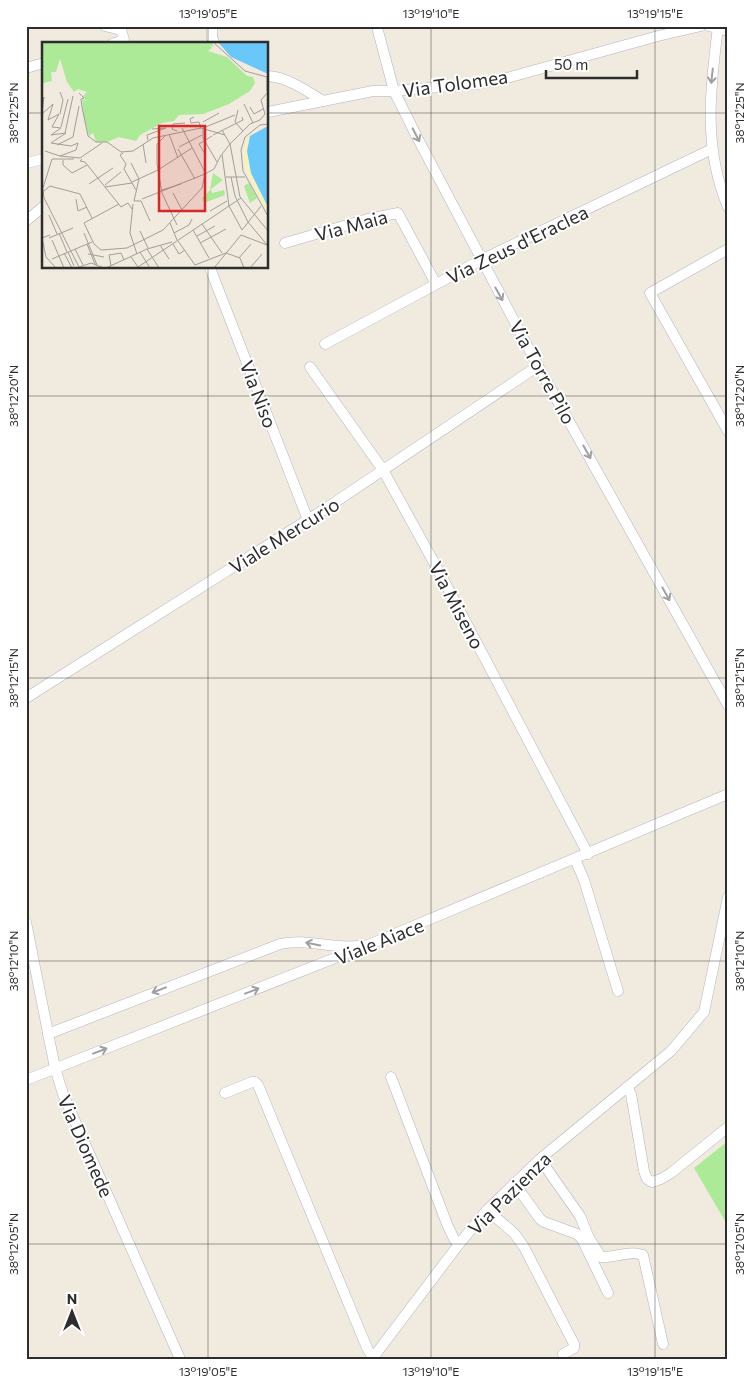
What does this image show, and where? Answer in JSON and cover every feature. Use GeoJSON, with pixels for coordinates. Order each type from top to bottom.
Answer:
{"type":"FeatureCollection","features":[{"type":"Feature","properties":{"kind":"street"},"geometry":{"type":"LineString","coordinates":[[105,26],[120,30],[124,40],[118,42]]}},
{"type":"Feature","properties":{"kind":"street"},"geometry":{"type":"LineString","coordinates":[[212,26],[214,42]]}},
{"type":"Feature","properties":{"kind":"street","name":"Via Tolomea"},"geometry":{"type":"LineString","coordinates":[[269,112],[373,91],[476,84],[507,78],[695,27]]}},
{"type":"Feature","properties":{"kind":"street"},"geometry":{"type":"LineString","coordinates":[[718,28],[710,97],[710,124],[712,149],[722,192],[728,207]]}},
{"type":"Feature","properties":{"kind":"street","name":"Via Torre Pilo"},"geometry":{"type":"LineString","coordinates":[[378,31],[394,91],[481,260],[538,366],[724,687],[728,705]]}},
{"type":"Feature","properties":{"kind":"street"},"geometry":{"type":"LineString","coordinates":[[26,68],[42,64]]}},
{"type":"Feature","properties":{"kind":"street"},"geometry":{"type":"LineString","coordinates":[[269,76],[297,86],[323,100]]}},
{"type":"Feature","properties":{"kind":"street","name":"Via Zeus d'Eraclea"},"geometry":{"type":"LineString","coordinates":[[325,344],[481,260],[712,149]]}},
{"type":"Feature","properties":{"kind":"street"},"geometry":{"type":"LineString","coordinates":[[26,163],[42,159]]}},
{"type":"Feature","properties":{"kind":"street"},"geometry":{"type":"LineString","coordinates":[[26,221],[42,208]]}},
{"type":"Feature","properties":{"kind":"street","name":"Via Maia"},"geometry":{"type":"LineString","coordinates":[[285,243],[368,219],[398,213],[436,284]]}},
{"type":"Feature","properties":{"kind":"street"},"geometry":{"type":"LineString","coordinates":[[728,249],[650,293],[728,431]]}},
{"type":"Feature","properties":{"kind":"street","name":"Via Niso"},"geometry":{"type":"LineString","coordinates":[[210,269],[308,520]]}},
{"type":"Feature","properties":{"kind":"street","name":"Viale Mercurio"},"geometry":{"type":"LineString","coordinates":[[26,698],[308,520],[538,366]]}},
{"type":"Feature","properties":{"kind":"street","name":"Via Miseno"},"geometry":{"type":"LineString","coordinates":[[310,367],[383,470],[443,579],[588,854]]}},
{"type":"Feature","properties":{"kind":"street","name":"Viale Aiace"},"geometry":{"type":"LineString","coordinates":[[26,1080],[378,941],[575,860],[728,794]]}},
{"type":"Feature","properties":{"kind":"street"},"geometry":{"type":"LineString","coordinates":[[575,860],[584,880],[618,991]]}},
{"type":"Feature","properties":{"kind":"street","name":"Via Pazienza"},"geometry":{"type":"LineString","coordinates":[[373,1358],[487,1210],[540,1159],[671,1051],[704,1012],[728,897]]}},
{"type":"Feature","properties":{"kind":"street","name":"Via Diomede"},"geometry":{"type":"LineString","coordinates":[[26,922],[55,1068],[63,1094],[180,1359]]}},
{"type":"Feature","properties":{"kind":"street"},"geometry":{"type":"LineString","coordinates":[[48,1034],[280,944],[301,942],[344,947],[378,941]]}},
{"type":"Feature","properties":{"kind":"street"},"geometry":{"type":"LineString","coordinates":[[391,1077],[447,1224],[454,1239],[459,1244]]}},
{"type":"Feature","properties":{"kind":"street"},"geometry":{"type":"LineString","coordinates":[[225,1093],[252,1082],[256,1082],[258,1085],[367,1348],[373,1358]]}},
{"type":"Feature","properties":{"kind":"street"},"geometry":{"type":"LineString","coordinates":[[627,1087],[631,1094],[644,1171],[647,1179],[652,1182],[661,1180],[671,1173],[728,1127]]}},
{"type":"Feature","properties":{"kind":"street"},"geometry":{"type":"LineString","coordinates":[[540,1159],[580,1216],[589,1238],[601,1257],[608,1258],[625,1253],[643,1255],[663,1344]]}},
{"type":"Feature","properties":{"kind":"street"},"geometry":{"type":"LineString","coordinates":[[514,1183],[540,1219],[576,1234],[582,1239],[608,1293]]}},
{"type":"Feature","properties":{"kind":"street"},"geometry":{"type":"LineString","coordinates":[[487,1210],[514,1233],[537,1271],[574,1344],[574,1348],[563,1354]]}},
{"type":"Feature","properties":{"kind":"green space"},"geometry":{"type":"Polygon","coordinates":[[[728,1141],[728,1226],[694,1168],[728,1141]]]}}]}
